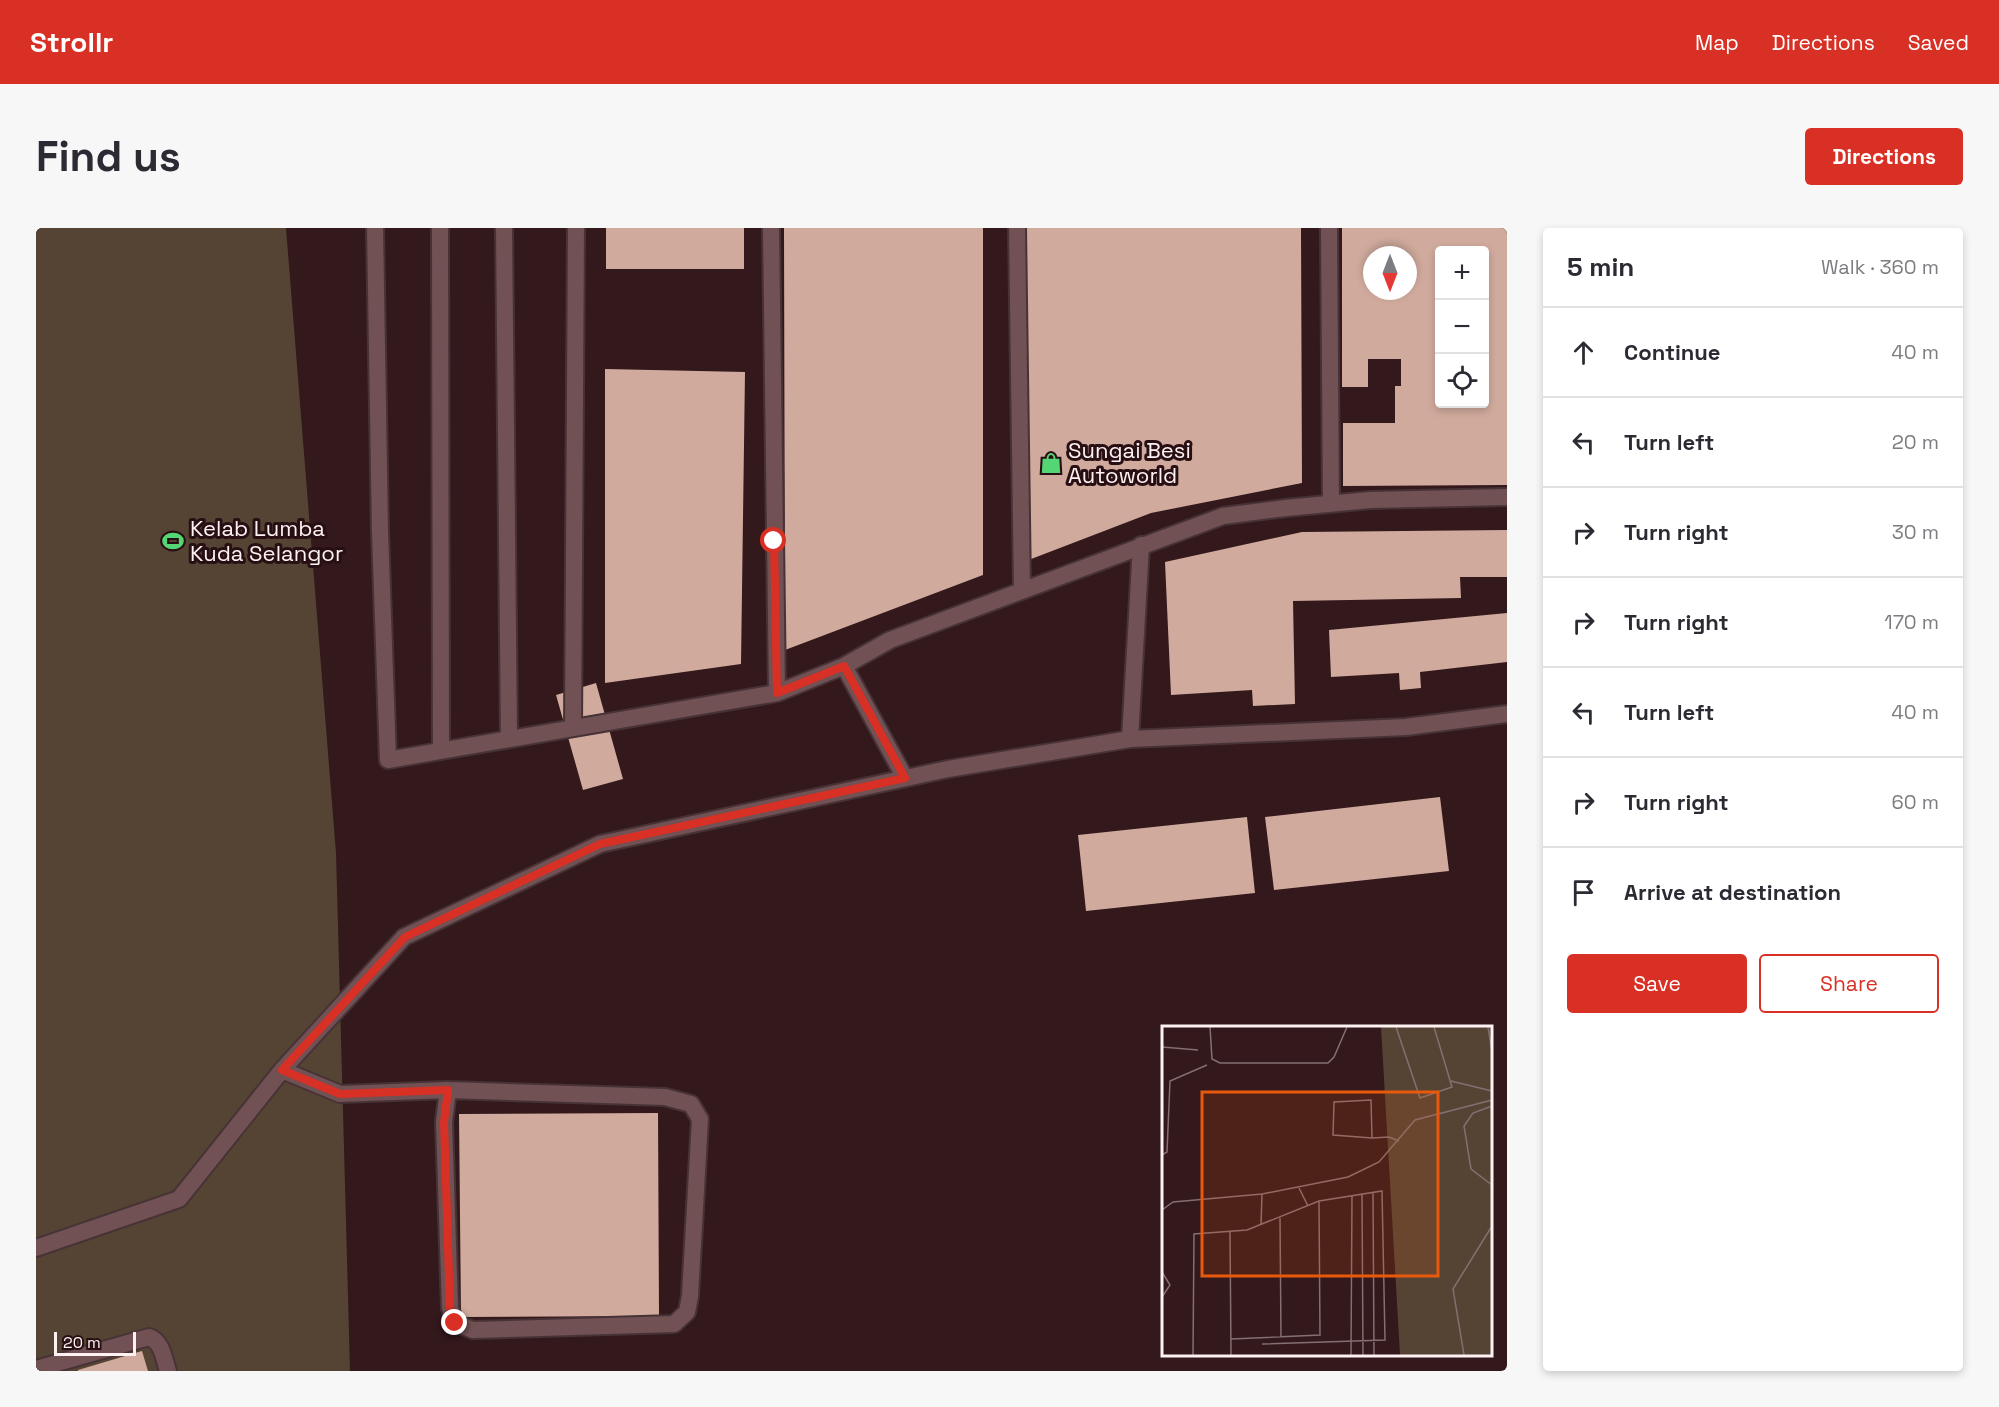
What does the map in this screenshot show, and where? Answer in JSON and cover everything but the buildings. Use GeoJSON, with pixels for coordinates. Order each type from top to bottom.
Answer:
{"type":"FeatureCollection","features":[{"type":"Feature","properties":{"kind":"lane"},"geometry":{"type":"LineString","coordinates":[[375,228],[380,532],[388,759],[777,693],[844,666],[890,640],[1223,516],[1370,500],[1507,497]]}},
{"type":"Feature","properties":{"kind":"lane"},"geometry":{"type":"LineString","coordinates":[[440,228],[441,751]]}},
{"type":"Feature","properties":{"kind":"lane"},"geometry":{"type":"LineString","coordinates":[[504,228],[509,739]]}},
{"type":"Feature","properties":{"kind":"lane"},"geometry":{"type":"LineString","coordinates":[[573,728],[576,228]]}},
{"type":"Feature","properties":{"kind":"lane"},"geometry":{"type":"LineString","coordinates":[[771,228],[777,693]]}},
{"type":"Feature","properties":{"kind":"lane"},"geometry":{"type":"LineString","coordinates":[[1017,228],[1022,590]]}},
{"type":"Feature","properties":{"kind":"lane"},"geometry":{"type":"LineString","coordinates":[[1329,228],[1331,503]]}},
{"type":"Feature","properties":{"kind":"lane"},"geometry":{"type":"LineString","coordinates":[[1130,739],[1141,545]]}},
{"type":"Feature","properties":{"kind":"lane"},"geometry":{"type":"LineString","coordinates":[[844,666],[905,778]]}},
{"type":"Feature","properties":{"kind":"lane"},"geometry":{"type":"LineString","coordinates":[[36,1248],[179,1199],[282,1070],[405,937],[600,844],[948,769],[1130,739],[1406,727],[1507,714]]}},
{"type":"Feature","properties":{"kind":"lane"},"geometry":{"type":"LineString","coordinates":[[282,1070],[340,1094],[448,1090],[665,1097],[691,1104],[700,1119],[690,1296],[687,1312],[674,1324],[473,1330],[455,1323],[450,1308],[444,1122],[448,1090]]}},
{"type":"Feature","properties":{"kind":"lane"},"geometry":{"type":"LineString","coordinates":[[36,1369],[149,1337],[155,1338],[159,1345],[168,1371]]}},
{"type":"Feature","properties":{"kind":"shaded area","name":"Kelab Lumba Kuda Selangor"},"geometry":{"type":"Polygon","coordinates":[[[36,228],[286,228],[336,853],[350,1371],[36,1371],[36,228]]]}},
{"type":"Feature","properties":{"kind":"place","name":"Sungai Besi Autoworld"},"geometry":{"type":"Point","coordinates":[1051,463]}},
{"type":"Feature","properties":{"kind":"place","name":"Kelab Lumba Kuda Selangor"},"geometry":{"type":"Point","coordinates":[173,541]}},
{"type":"Feature","properties":{"kind":"route"},"geometry":{"type":"LineString","coordinates":[[455,1323],[450,1308],[444,1122],[448,1090],[340,1094],[282,1070],[405,937],[600,844],[905,778],[844,666],[777,693],[774,541]]}}]}
